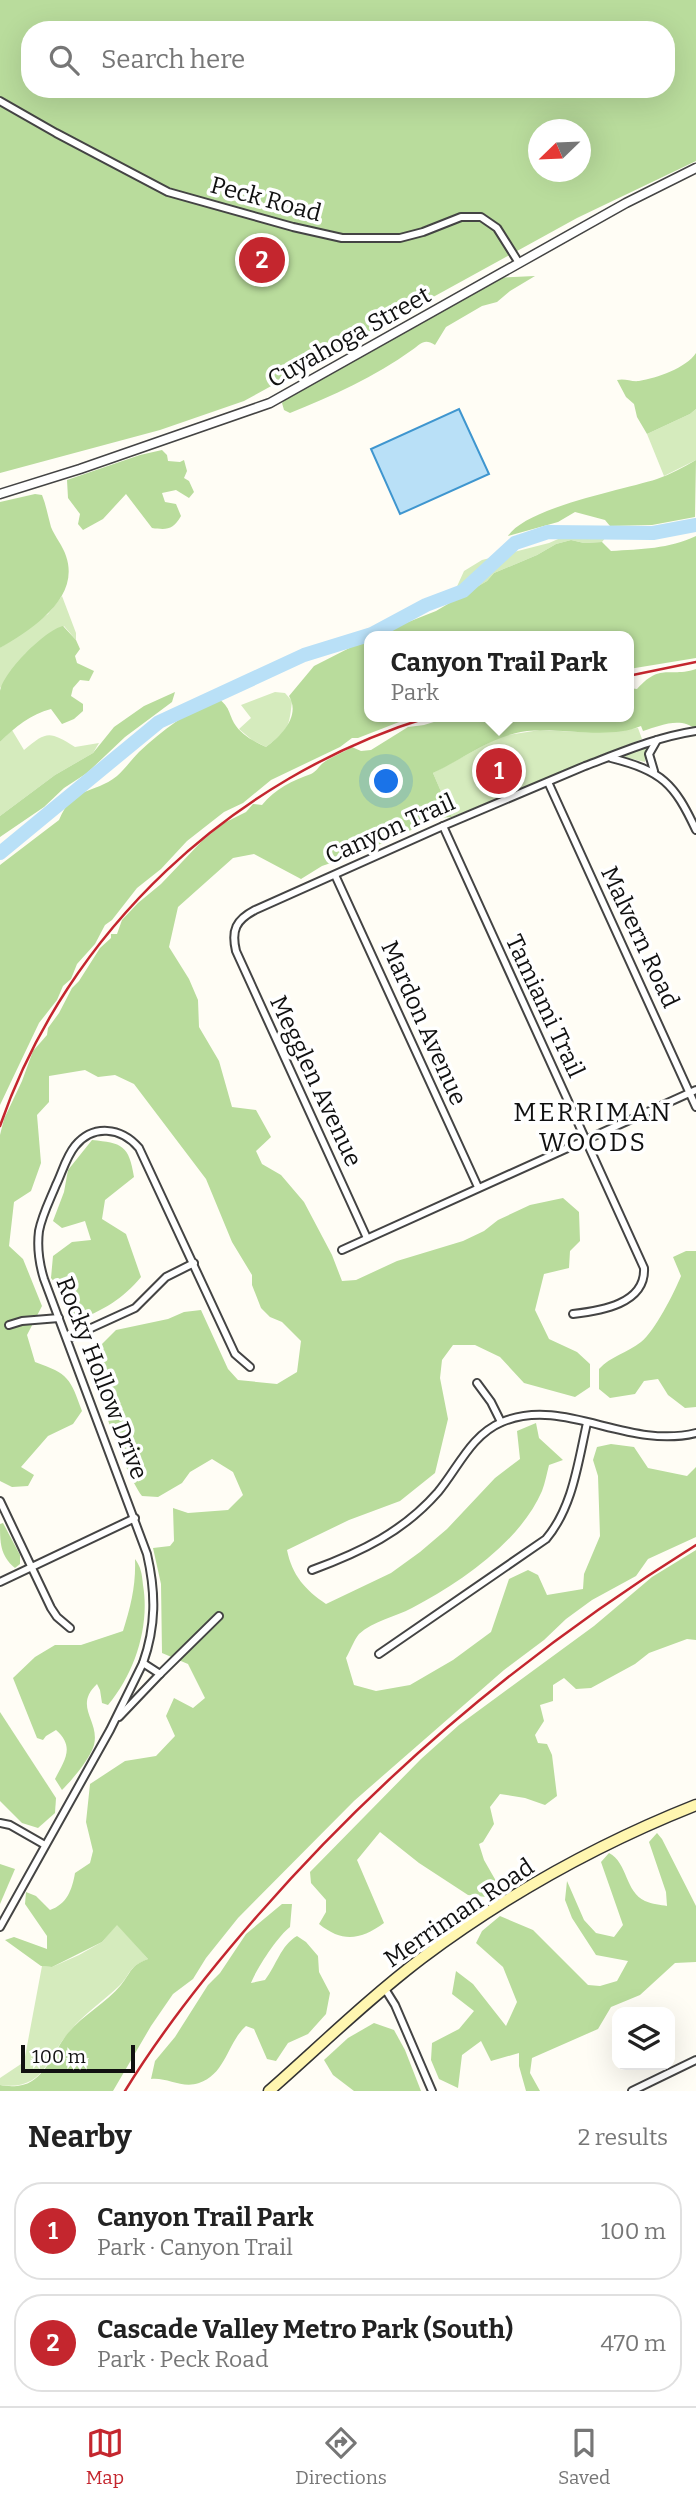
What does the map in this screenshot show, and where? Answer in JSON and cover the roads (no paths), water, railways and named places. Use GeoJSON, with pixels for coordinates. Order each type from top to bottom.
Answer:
{"type":"FeatureCollection","features":[{"type":"Feature","properties":{"kind":"main road","name":"Merriman Road"},"geometry":{"type":"LineString","coordinates":[[269,2091],[421,1959],[504,1903],[650,1824],[696,1805]]}},
{"type":"Feature","properties":{"kind":"street","name":"Peck Road"},"geometry":{"type":"LineString","coordinates":[[0,101],[168,191],[293,227],[342,238],[400,238],[461,217],[481,217],[497,228],[519,263]]}},
{"type":"Feature","properties":{"kind":"street","name":"Cuyahoga Street"},"geometry":{"type":"LineString","coordinates":[[0,494],[270,403],[626,203],[696,168]]}},
{"type":"Feature","properties":{"kind":"street","name":"Canyon Trail"},"geometry":{"type":"LineString","coordinates":[[233,939],[237,925],[245,915],[443,826],[628,749],[696,731]]}},
{"type":"Feature","properties":{"kind":"street"},"geometry":{"type":"LineString","coordinates":[[657,740],[649,754],[650,764],[681,800],[696,830]]}},
{"type":"Feature","properties":{"kind":"street"},"geometry":{"type":"LineString","coordinates":[[611,758],[655,772]]}},
{"type":"Feature","properties":{"kind":"street","name":"Malvern Road"},"geometry":{"type":"LineString","coordinates":[[548,782],[693,1092],[696,1107]]}},
{"type":"Feature","properties":{"kind":"street","name":"Tamiami Trail"},"geometry":{"type":"LineString","coordinates":[[443,826],[643,1268],[644,1274],[638,1291],[631,1297],[599,1311],[573,1314]]}},
{"type":"Feature","properties":{"kind":"street","name":"Mardon Avenue"},"geometry":{"type":"LineString","coordinates":[[335,875],[478,1187]]}},
{"type":"Feature","properties":{"kind":"street","name":"Megglen Avenue"},"geometry":{"type":"LineString","coordinates":[[233,939],[367,1238]]}},
{"type":"Feature","properties":{"kind":"street"},"geometry":{"type":"LineString","coordinates":[[342,1250],[693,1092]]}},
{"type":"Feature","properties":{"kind":"street","name":"Rocky Hollow Drive"},"geometry":{"type":"LineString","coordinates":[[113,1723],[151,1641],[155,1598],[147,1554],[41,1267],[38,1243],[41,1223],[74,1147],[88,1134],[108,1130],[127,1136],[139,1148],[194,1263]]}},
{"type":"Feature","properties":{"kind":"street"},"geometry":{"type":"LineString","coordinates":[[67,1339],[135,1308],[166,1277],[194,1263],[235,1354],[250,1367]]}},
{"type":"Feature","properties":{"kind":"street"},"geometry":{"type":"LineString","coordinates":[[9,1325],[22,1321],[59,1318]]}},
{"type":"Feature","properties":{"kind":"street"},"geometry":{"type":"LineString","coordinates":[[477,1383],[491,1402],[501,1423]]}},
{"type":"Feature","properties":{"kind":"street"},"geometry":{"type":"LineString","coordinates":[[312,1570],[360,1552],[401,1527],[437,1492],[470,1446],[501,1423],[540,1415],[559,1416],[644,1437],[696,1433]]}},
{"type":"Feature","properties":{"kind":"street"},"geometry":{"type":"LineString","coordinates":[[379,1654],[546,1539],[567,1504],[587,1423]]}},
{"type":"Feature","properties":{"kind":"street"},"geometry":{"type":"LineString","coordinates":[[0,1501],[51,1608],[70,1628]]}},
{"type":"Feature","properties":{"kind":"street"},"geometry":{"type":"LineString","coordinates":[[0,1582],[135,1518]]}},
{"type":"Feature","properties":{"kind":"street"},"geometry":{"type":"LineString","coordinates":[[0,1927],[113,1723],[219,1616]]}},
{"type":"Feature","properties":{"kind":"street"},"geometry":{"type":"LineString","coordinates":[[143,1663],[160,1674]]}},
{"type":"Feature","properties":{"kind":"street"},"geometry":{"type":"LineString","coordinates":[[0,1823],[9,1825],[45,1845]]}},
{"type":"Feature","properties":{"kind":"street"},"geometry":{"type":"LineString","coordinates":[[385,1989],[395,2005],[432,2091]]}},
{"type":"Feature","properties":{"kind":"street"},"geometry":{"type":"LineString","coordinates":[[632,2091],[696,2060]]}},
{"type":"Feature","properties":{"kind":"water"},"geometry":{"type":"Polygon","coordinates":[[[459,409],[489,474],[400,514],[371,449],[459,409]]]}},
{"type":"Feature","properties":{"kind":"waterway"},"geometry":{"type":"LineString","coordinates":[[378,631],[426,605],[463,591],[515,543],[548,532],[653,533],[696,525]]}},
{"type":"Feature","properties":{"kind":"waterway"},"geometry":{"type":"LineString","coordinates":[[0,853],[159,722],[304,655],[364,636]]}},
{"type":"Feature","properties":{"kind":"railway"},"geometry":{"type":"LineString","coordinates":[[634,675],[696,662]]}},
{"type":"Feature","properties":{"kind":"railway"},"geometry":{"type":"LineString","coordinates":[[0,1126],[30,1055],[68,988],[114,927],[166,871],[225,821],[289,779],[357,744],[416,722]]}},
{"type":"Feature","properties":{"kind":"railway"},"geometry":{"type":"LineString","coordinates":[[125,2091],[172,2022],[223,1956],[307,1861],[358,1810],[464,1713],[520,1668],[577,1625],[696,1545]]}},
{"type":"Feature","properties":{"kind":"place","name":"Cascade Valley Metro Park (South)"},"geometry":{"type":"Point","coordinates":[262,260]}},
{"type":"Feature","properties":{"kind":"place","name":"Canyon Trail Park"},"geometry":{"type":"Point","coordinates":[499,771]}},
{"type":"Feature","properties":{"kind":"district","name":"MERRIMAN WOODS"},"geometry":{"type":"Point","coordinates":[593,1127]}}]}
